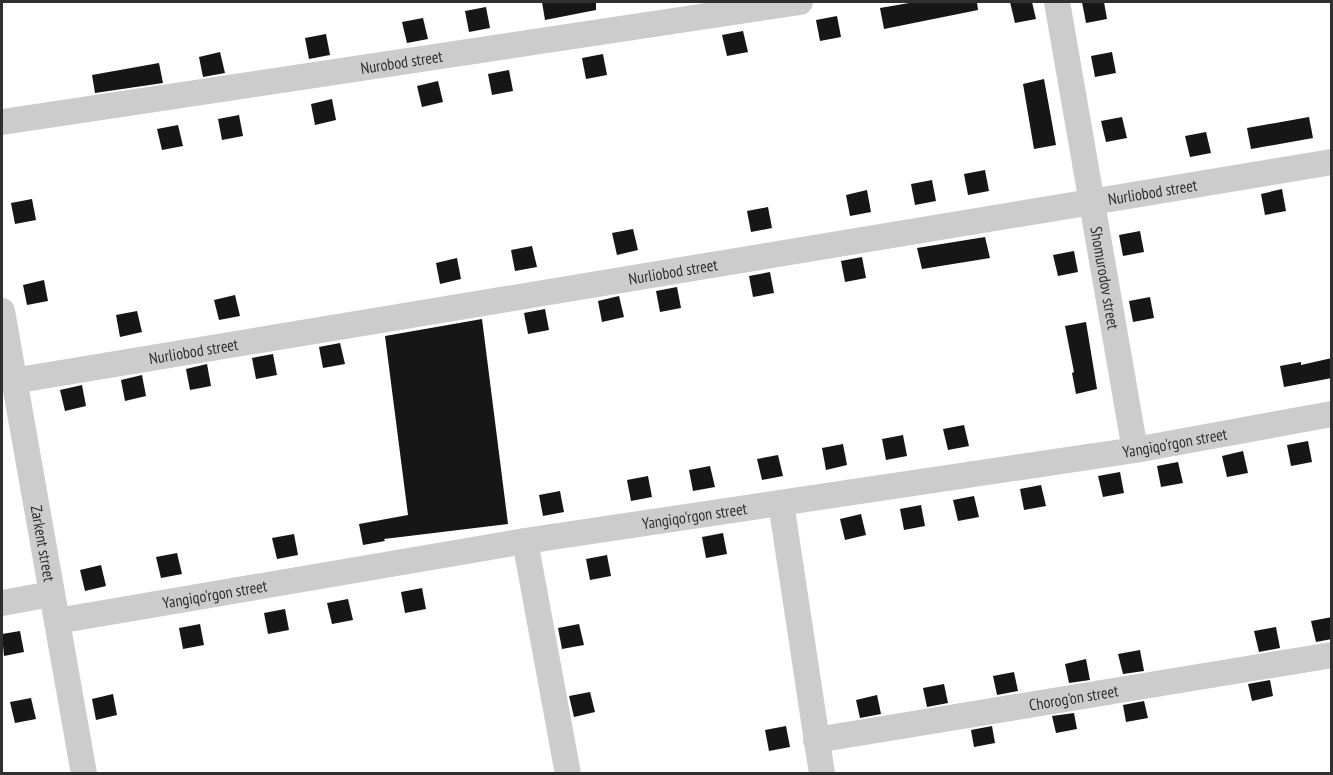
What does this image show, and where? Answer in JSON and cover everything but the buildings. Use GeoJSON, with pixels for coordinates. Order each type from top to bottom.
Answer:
{"type":"FeatureCollection","features":[{"type":"Feature","properties":{"kind":"street","name":"Nurobod street"},"geometry":{"type":"LineString","coordinates":[[2,122],[800,2]]}},
{"type":"Feature","properties":{"kind":"street","name":"Shomurodov street"},"geometry":{"type":"LineString","coordinates":[[1057,2],[1135,450]]}},
{"type":"Feature","properties":{"kind":"street","name":"Nurliobod street"},"geometry":{"type":"LineString","coordinates":[[8,366],[1093,203],[1332,162]]}},
{"type":"Feature","properties":{"kind":"street","name":"Zarkent street"},"geometry":{"type":"LineString","coordinates":[[2,311],[8,366],[84,774]]}},
{"type":"Feature","properties":{"kind":"street","name":"Yangiqo'rgon street"},"geometry":{"type":"LineString","coordinates":[[57,621],[525,541],[1135,450],[1332,414]]}},
{"type":"Feature","properties":{"kind":"street"},"geometry":{"type":"LineString","coordinates":[[780,504],[822,774]]}},
{"type":"Feature","properties":{"kind":"street"},"geometry":{"type":"LineString","coordinates":[[525,541],[568,774]]}},
{"type":"Feature","properties":{"kind":"street"},"geometry":{"type":"LineString","coordinates":[[2,603],[51,594]]}},
{"type":"Feature","properties":{"kind":"street","name":"Chorog'on street"},"geometry":{"type":"LineString","coordinates":[[816,740],[1332,655]]}}]}
